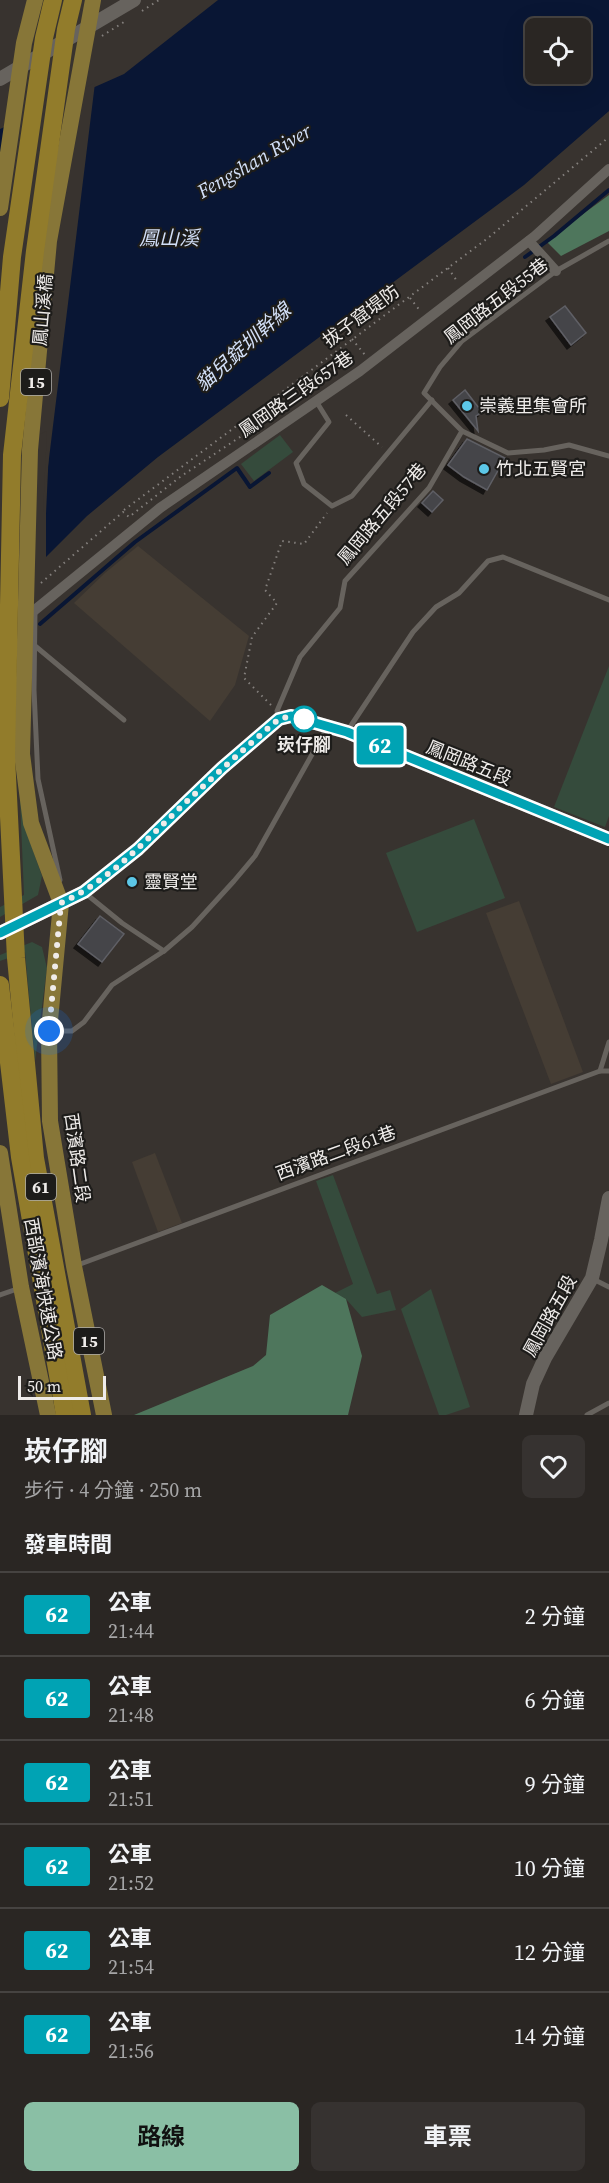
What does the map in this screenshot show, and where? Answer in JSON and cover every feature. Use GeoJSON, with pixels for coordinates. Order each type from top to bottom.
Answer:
{"type":"FeatureCollection","features":[{"type":"Feature","properties":{"kind":"highway","name":"鳳山溪橋"},"geometry":{"type":"LineString","coordinates":[[0,398],[12,257],[44,38],[53,0]]}},
{"type":"Feature","properties":{"kind":"highway","name":"鳳山溪橋"},"geometry":{"type":"LineString","coordinates":[[14,755],[12,455],[35,251],[66,29],[73,0]]}},
{"type":"Feature","properties":{"kind":"highway","name":"西部濱海快速公路"},"geometry":{"type":"LineString","coordinates":[[14,755],[13,899],[16,958],[35,1158],[82,1415]]}},
{"type":"Feature","properties":{"kind":"highway","name":"西部濱海快速公路"},"geometry":{"type":"LineString","coordinates":[[0,985],[20,1157],[65,1415]]}},
{"type":"Feature","properties":{"kind":"main road"},"geometry":{"type":"LineString","coordinates":[[0,208],[24,43],[35,0]]}},
{"type":"Feature","properties":{"kind":"main road","name":"鳳山溪橋"},"geometry":{"type":"LineString","coordinates":[[14,755],[31,603],[30,450],[49,241],[92,7]]}},
{"type":"Feature","properties":{"kind":"main road","name":"西濱路二段"},"geometry":{"type":"LineString","coordinates":[[14,755],[32,823],[61,903],[49,1031],[50,1121],[74,1266],[104,1415]]}},
{"type":"Feature","properties":{"kind":"main road"},"geometry":{"type":"LineString","coordinates":[[0,1154],[21,1287],[48,1415]]}},
{"type":"Feature","properties":{"kind":"street"},"geometry":{"type":"LineString","coordinates":[[0,79],[137,6]]}},
{"type":"Feature","properties":{"kind":"street","name":"鳳岡路三段657巷"},"geometry":{"type":"LineString","coordinates":[[0,642],[31,603],[160,508],[370,362],[529,241],[609,169]]}},
{"type":"Feature","properties":{"kind":"street"},"geometry":{"type":"LineString","coordinates":[[529,241],[556,271]]}},
{"type":"Feature","properties":{"kind":"street"},"geometry":{"type":"LineString","coordinates":[[0,933],[84,892],[138,849],[278,715]]}},
{"type":"Feature","properties":{"kind":"street","name":"鳳岡路五段"},"geometry":{"type":"LineString","coordinates":[[278,715],[291,716],[347,732],[609,839]]}},
{"type":"Feature","properties":{"kind":"street","name":"鳳岡路五段"},"geometry":{"type":"LineString","coordinates":[[526,1415],[533,1384],[545,1358],[592,1278],[602,1240],[609,1198]]}},
{"type":"Feature","properties":{"kind":"lane","name":"鳳岡路五段55巷"},"geometry":{"type":"LineString","coordinates":[[432,400],[424,393],[440,367],[462,341],[556,271],[609,241]]}},
{"type":"Feature","properties":{"kind":"lane"},"geometry":{"type":"LineString","coordinates":[[316,401],[329,422],[296,463],[304,484],[332,506],[352,496],[432,400],[462,431],[508,453],[569,446],[609,456]]}},
{"type":"Feature","properties":{"kind":"lane","name":"鳳岡路五段57巷"},"geometry":{"type":"LineString","coordinates":[[278,715],[300,657],[340,608],[345,581],[429,488],[462,431]]}},
{"type":"Feature","properties":{"kind":"lane"},"geometry":{"type":"LineString","coordinates":[[347,732],[413,632],[436,607],[459,592],[488,561],[503,557],[609,600]]}},
{"type":"Feature","properties":{"kind":"lane","name":"西濱路二段"},"geometry":{"type":"LineString","coordinates":[[31,603],[38,779],[59,871],[61,903]]}},
{"type":"Feature","properties":{"kind":"lane"},"geometry":{"type":"LineString","coordinates":[[34,645],[124,720]]}},
{"type":"Feature","properties":{"kind":"lane"},"geometry":{"type":"LineString","coordinates":[[49,1031],[72,1031],[84,1022],[112,986],[164,951],[192,927],[255,856],[301,778],[328,726]]}},
{"type":"Feature","properties":{"kind":"lane"},"geometry":{"type":"LineString","coordinates":[[84,892],[122,923],[164,951]]}},
{"type":"Feature","properties":{"kind":"lane"},"geometry":{"type":"LineString","coordinates":[[600,1071],[609,1042]]}},
{"type":"Feature","properties":{"kind":"lane","name":"西濱路二段61巷"},"geometry":{"type":"LineString","coordinates":[[74,1266],[600,1071],[609,1071]]}},
{"type":"Feature","properties":{"kind":"lane"},"geometry":{"type":"LineString","coordinates":[[592,1278],[609,1287]]}},
{"type":"Feature","properties":{"kind":"lane"},"geometry":{"type":"LineString","coordinates":[[0,1295],[21,1287]]}},
{"type":"Feature","properties":{"kind":"lane"},"geometry":{"type":"LineString","coordinates":[[587,1415],[609,1403]]}},
{"type":"Feature","properties":{"kind":"path"},"geometry":{"type":"LineString","coordinates":[[137,6],[159,0]]}},
{"type":"Feature","properties":{"kind":"path"},"geometry":{"type":"LineString","coordinates":[[84,47],[131,18]]}},
{"type":"Feature","properties":{"kind":"path","name":"拔子窟堤防"},"geometry":{"type":"LineString","coordinates":[[124,510],[448,268],[532,202],[609,137]]}},
{"type":"Feature","properties":{"kind":"path"},"geometry":{"type":"LineString","coordinates":[[448,268],[465,290]]}},
{"type":"Feature","properties":{"kind":"path"},"geometry":{"type":"LineString","coordinates":[[410,297],[427,319]]}},
{"type":"Feature","properties":{"kind":"path"},"geometry":{"type":"LineString","coordinates":[[352,339],[370,362]]}},
{"type":"Feature","properties":{"kind":"path"},"geometry":{"type":"LineString","coordinates":[[300,378],[316,401]]}},
{"type":"Feature","properties":{"kind":"path"},"geometry":{"type":"LineString","coordinates":[[267,403],[283,423]]}},
{"type":"Feature","properties":{"kind":"path"},"geometry":{"type":"LineString","coordinates":[[346,415],[388,452]]}},
{"type":"Feature","properties":{"kind":"path"},"geometry":{"type":"LineString","coordinates":[[31,603],[123,512],[129,517],[180,477],[252,429],[270,432]]}},
{"type":"Feature","properties":{"kind":"path"},"geometry":{"type":"LineString","coordinates":[[278,715],[244,678],[252,638],[277,603],[265,590],[282,541],[304,544],[332,506]]}},
{"type":"Feature","properties":{"kind":"shaded area"},"geometry":{"type":"Polygon","coordinates":[[[138,546],[249,636],[235,685],[210,721],[74,603],[138,546]]]}},
{"type":"Feature","properties":{"kind":"shaded area"},"geometry":{"type":"Polygon","coordinates":[[[519,901],[583,1072],[551,1084],[486,913],[519,901]]]}},
{"type":"Feature","properties":{"kind":"shaded area"},"geometry":{"type":"Polygon","coordinates":[[[155,1153],[182,1223],[158,1232],[132,1162],[155,1153]]]}},
{"type":"Feature","properties":{"kind":"green space"},"geometry":{"type":"Polygon","coordinates":[[[609,195],[609,231],[561,256],[546,241],[609,195]]]}},
{"type":"Feature","properties":{"kind":"green space"},"geometry":{"type":"Polygon","coordinates":[[[280,435],[293,452],[254,481],[241,464],[280,435]]]}},
{"type":"Feature","properties":{"kind":"green space"},"geometry":{"type":"Polygon","coordinates":[[[609,666],[609,816],[605,827],[554,807],[609,666]]]}},
{"type":"Feature","properties":{"kind":"green space"},"geometry":{"type":"Polygon","coordinates":[[[19,775],[28,836],[42,876],[38,895],[0,917],[0,907],[24,895],[19,775]]]}},
{"type":"Feature","properties":{"kind":"green space"},"geometry":{"type":"Polygon","coordinates":[[[474,819],[505,898],[417,932],[386,853],[474,819]]]}},
{"type":"Feature","properties":{"kind":"green space"},"geometry":{"type":"Polygon","coordinates":[[[32,942],[42,947],[47,968],[35,1061],[25,952],[0,961],[0,955],[32,942]]]}},
{"type":"Feature","properties":{"kind":"green space"},"geometry":{"type":"Polygon","coordinates":[[[333,1175],[377,1294],[390,1290],[396,1310],[362,1317],[346,1299],[335,1293],[353,1284],[316,1181],[333,1175]]]}},
{"type":"Feature","properties":{"kind":"green space"},"geometry":{"type":"Polygon","coordinates":[[[322,1285],[346,1299],[362,1356],[348,1415],[134,1415],[253,1366],[266,1355],[270,1315],[322,1285]]]}},
{"type":"Feature","properties":{"kind":"green space"},"geometry":{"type":"Polygon","coordinates":[[[431,1289],[470,1407],[446,1415],[439,1415],[401,1309],[431,1289]]]}},
{"type":"Feature","properties":{"kind":"water","name":"鳳山溪"},"geometry":{"type":"Polygon","coordinates":[[[218,0],[609,0],[609,111],[524,185],[158,457],[87,516],[0,603],[46,514],[50,427],[0,449],[0,129],[124,74],[218,0]]]}},
{"type":"Feature","properties":{"kind":"pier"},"geometry":{"type":"Polygon","coordinates":[[[95,83],[46,483],[46,561],[0,606],[0,555],[43,513],[47,431],[0,452],[0,163],[5,123],[95,83]]]}},
{"type":"Feature","properties":{"kind":"building"},"geometry":{"type":"Polygon","coordinates":[[[565,306],[586,333],[571,345],[550,317],[565,306]]]}},
{"type":"Feature","properties":{"kind":"building","name":"崇義里集會所"},"geometry":{"type":"Polygon","coordinates":[[[465,390],[482,412],[476,416],[478,431],[453,400],[465,390]]]}},
{"type":"Feature","properties":{"kind":"building"},"geometry":{"type":"Polygon","coordinates":[[[467,439],[505,458],[487,490],[448,465],[467,439]]]}},
{"type":"Feature","properties":{"kind":"building"},"geometry":{"type":"Polygon","coordinates":[[[433,491],[443,500],[432,512],[422,503],[433,491]]]}},
{"type":"Feature","properties":{"kind":"building"},"geometry":{"type":"Polygon","coordinates":[[[100,916],[124,934],[102,962],[78,944],[100,916]]]}},
{"type":"Feature","properties":{"kind":"waterway"},"geometry":{"type":"LineString","coordinates":[[525,257],[609,190]]}},
{"type":"Feature","properties":{"kind":"waterway"},"geometry":{"type":"LineString","coordinates":[[40,624],[135,542],[237,468],[250,487],[269,473]]}},
{"type":"Feature","properties":{"kind":"bus line","name":"62"},"geometry":{"type":"LineString","coordinates":[[0,933],[84,892],[138,849],[222,768],[279,719],[291,716],[347,732],[609,839]]}},
{"type":"Feature","properties":{"kind":"place","name":"崇義里集會所"},"geometry":{"type":"Point","coordinates":[467,406]}},
{"type":"Feature","properties":{"kind":"place","name":"竹北五賢宮"},"geometry":{"type":"Point","coordinates":[484,469]}},
{"type":"Feature","properties":{"kind":"place","name":"崁仔腳"},"geometry":{"type":"Point","coordinates":[304,719]}},
{"type":"Feature","properties":{"kind":"place","name":"靈賢堂"},"geometry":{"type":"Point","coordinates":[132,882]}},
{"type":"Feature","properties":{"kind":"route"},"geometry":{"type":"LineString","coordinates":[[49,1031],[61,903],[84,892],[138,849],[222,768],[279,719],[291,716],[309,721],[304,719]]}},
{"type":"Feature","properties":{"kind":"water label","name":"Fengshan River"},"geometry":{"type":"Point","coordinates":[254,161]}},
{"type":"Feature","properties":{"kind":"water label","name":"貓兒錠圳幹線"},"geometry":{"type":"Point","coordinates":[243,347]}}]}
